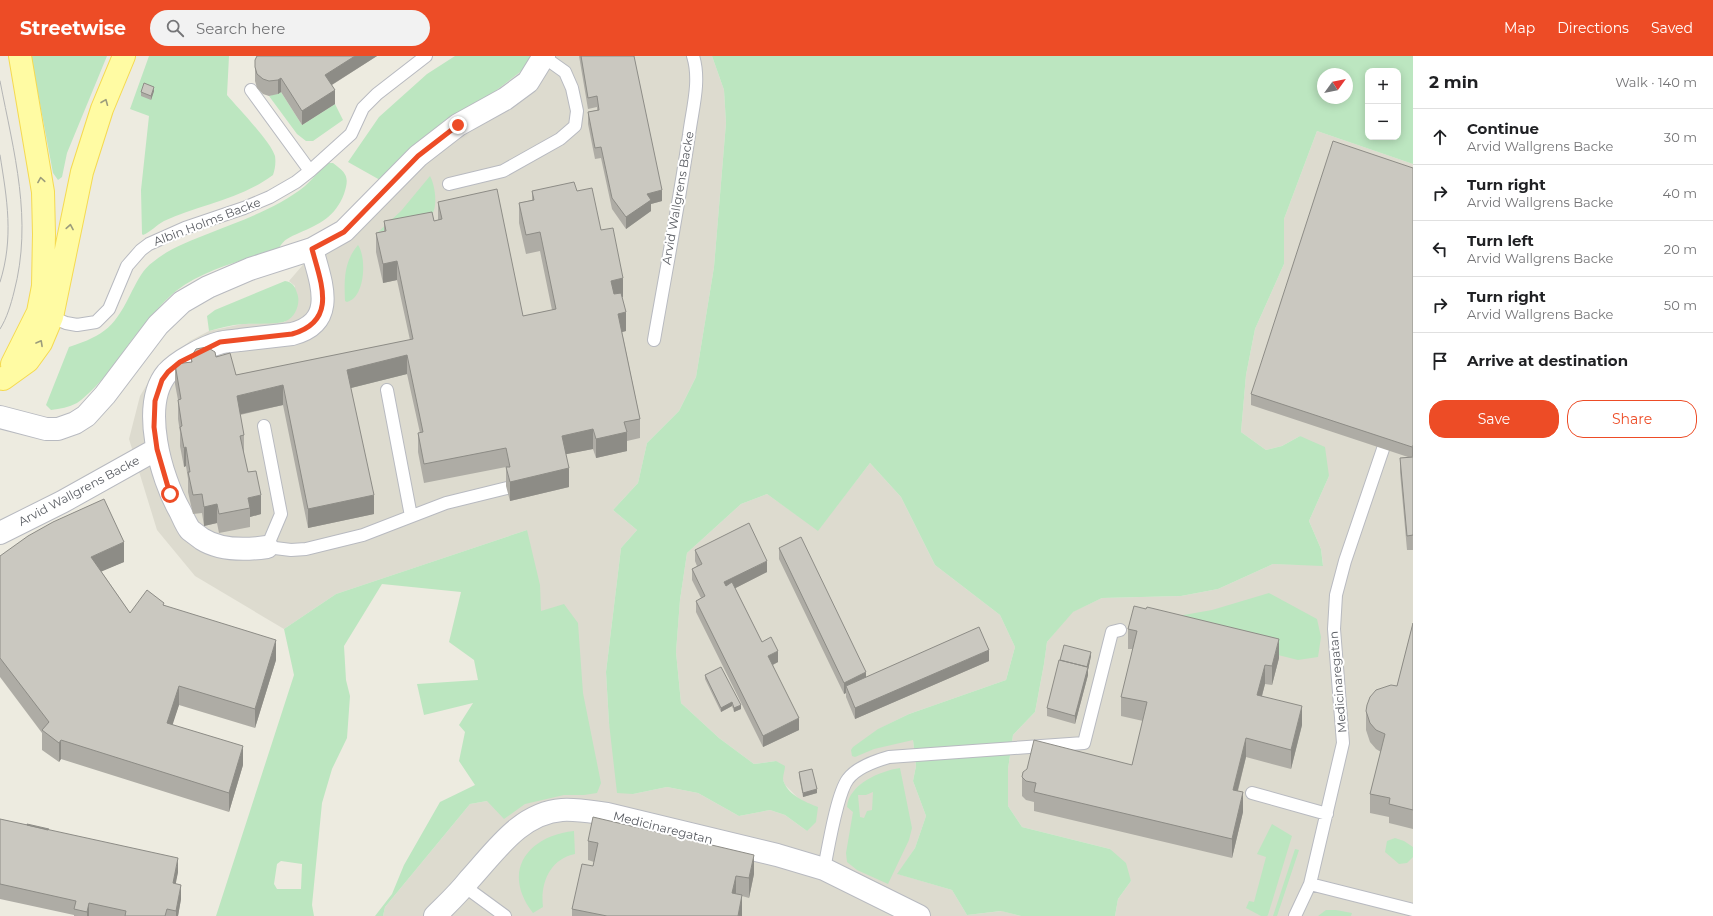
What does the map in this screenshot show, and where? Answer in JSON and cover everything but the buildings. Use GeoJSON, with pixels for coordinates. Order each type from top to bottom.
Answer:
{"type":"FeatureCollection","features":[{"type":"Feature","properties":{"kind":"main road"},"geometry":{"type":"LineString","coordinates":[[1,381],[45,314],[82,172],[102,109],[124,56]]}},
{"type":"Feature","properties":{"kind":"main road"},"geometry":{"type":"LineString","coordinates":[[20,57],[43,192],[43,286],[45,314]]}},
{"type":"Feature","properties":{"kind":"street"},"geometry":{"type":"LineString","coordinates":[[0,417],[46,429],[58,429],[86,416],[105,395],[158,325],[182,302],[208,287],[250,269],[312,249],[344,232],[418,156],[458,125],[505,100],[528,82],[544,56]]}},
{"type":"Feature","properties":{"kind":"street"},"geometry":{"type":"LineString","coordinates":[[267,548],[237,549],[224,547],[204,540],[189,529],[170,494],[157,449],[154,427],[155,401],[162,380],[168,372],[180,362],[220,342],[292,334],[303,331],[314,323],[323,306],[323,292],[312,249]]}},
{"type":"Feature","properties":{"kind":"street","name":"Arvid Wallgrens Backe"},"geometry":{"type":"LineString","coordinates":[[0,533],[62,502],[157,449]]}},
{"type":"Feature","properties":{"kind":"street","name":"Medicinaregatan"},"geometry":{"type":"LineString","coordinates":[[436,916],[512,832],[529,820],[546,813],[561,810],[583,810],[607,814],[777,855],[824,869],[919,916]]}},
{"type":"Feature","properties":{"kind":"lane","name":"Albin Holms Backe"},"geometry":{"type":"LineString","coordinates":[[45,314],[66,323],[77,325],[96,322],[109,309],[128,266],[141,250],[149,244],[185,228],[244,208],[270,197],[310,171],[351,134],[363,108],[377,94],[426,56]]}},
{"type":"Feature","properties":{"kind":"lane"},"geometry":{"type":"LineString","coordinates":[[449,184],[503,171],[560,139],[575,126],[578,111],[572,88],[565,72],[544,56]]}},
{"type":"Feature","properties":{"kind":"lane","name":"Arvid Wallgrens Backe"},"geometry":{"type":"LineString","coordinates":[[654,340],[685,163],[696,78],[693,56]]}},
{"type":"Feature","properties":{"kind":"lane"},"geometry":{"type":"LineString","coordinates":[[252,90],[310,171]]}},
{"type":"Feature","properties":{"kind":"lane"},"geometry":{"type":"LineString","coordinates":[[387,390],[411,516]]}},
{"type":"Feature","properties":{"kind":"lane"},"geometry":{"type":"LineString","coordinates":[[264,426],[281,514],[267,548],[291,550],[306,549],[363,534],[446,503],[507,488]]}},
{"type":"Feature","properties":{"kind":"lane","name":"Medicinaregatan"},"geometry":{"type":"LineString","coordinates":[[1295,916],[1310,884],[1343,743],[1334,629],[1336,595],[1383,449]]}},
{"type":"Feature","properties":{"kind":"lane"},"geometry":{"type":"LineString","coordinates":[[824,869],[839,800],[848,779],[858,770],[872,763],[888,757],[1084,743],[1112,632],[1120,630]]}},
{"type":"Feature","properties":{"kind":"lane"},"geometry":{"type":"LineString","coordinates":[[1252,793],[1327,814]]}},
{"type":"Feature","properties":{"kind":"lane"},"geometry":{"type":"LineString","coordinates":[[1310,884],[1413,910]]}},
{"type":"Feature","properties":{"kind":"lane"},"geometry":{"type":"LineString","coordinates":[[464,886],[505,916]]}},
{"type":"Feature","properties":{"kind":"shaded area"},"geometry":{"type":"Polygon","coordinates":[[[531,56],[712,56],[724,90],[726,123],[714,267],[696,377],[679,411],[647,443],[638,483],[613,510],[637,530],[621,548],[606,672],[609,723],[633,794],[667,787],[698,793],[739,816],[770,810],[785,815],[807,831],[801,801],[785,785],[776,761],[754,764],[719,738],[681,703],[676,652],[680,600],[687,553],[741,504],[767,494],[818,530],[870,463],[901,497],[935,565],[1000,615],[1015,647],[1006,680],[909,714],[879,729],[913,740],[916,766],[913,781],[926,816],[915,848],[898,874],[952,890],[967,915],[1002,911],[1021,916],[383,916],[385,907],[470,804],[487,801],[527,530],[336,594],[284,629],[195,576],[157,530],[129,439],[140,396],[155,371],[190,341],[209,331],[242,324],[285,322],[295,286],[289,281],[358,201],[380,180],[524,69],[531,56]]]}},
{"type":"Feature","properties":{"kind":"shaded area"},"geometry":{"type":"Polygon","coordinates":[[[1317,131],[1413,164],[1413,916],[1115,916],[1118,899],[1131,881],[1110,849],[1022,827],[1008,806],[1008,769],[1013,735],[1035,712],[1047,642],[1072,612],[1102,598],[1181,596],[1218,589],[1273,564],[1323,565],[1321,549],[1309,521],[1329,476],[1300,436],[1282,446],[1266,450],[1241,432],[1246,375],[1255,329],[1284,264],[1284,219],[1317,131]]]}},
{"type":"Feature","properties":{"kind":"green space"},"geometry":{"type":"Polygon","coordinates":[[[31,56],[107,56],[67,153],[62,177],[58,180],[53,173],[31,56]]]}},
{"type":"Feature","properties":{"kind":"green space"},"geometry":{"type":"Polygon","coordinates":[[[149,56],[229,56],[227,95],[267,142],[275,156],[275,168],[273,175],[261,183],[234,196],[177,215],[158,224],[143,235],[141,190],[149,116],[130,109],[149,56]]]}},
{"type":"Feature","properties":{"kind":"green space"},"geometry":{"type":"Polygon","coordinates":[[[455,56],[531,56],[524,69],[380,180],[348,162],[379,117],[427,74],[455,56]]]}},
{"type":"Feature","properties":{"kind":"green space"},"geometry":{"type":"Polygon","coordinates":[[[712,56],[1413,56],[1413,164],[1317,131],[1284,219],[1284,264],[1255,329],[1246,375],[1241,432],[1266,450],[1282,446],[1300,436],[1325,447],[1329,476],[1309,521],[1321,549],[1323,566],[1273,564],[1218,589],[1181,596],[1102,598],[1073,612],[1047,642],[1035,712],[1013,735],[1008,769],[1008,806],[1022,827],[1110,849],[1126,863],[1131,881],[1118,899],[1115,916],[1021,916],[1001,911],[967,915],[952,890],[897,874],[915,848],[926,816],[913,781],[916,766],[913,740],[874,749],[855,757],[852,756],[851,750],[878,729],[909,714],[1006,680],[1015,647],[1000,615],[935,565],[901,497],[870,463],[818,531],[767,494],[741,504],[687,553],[680,600],[676,652],[681,703],[719,738],[754,764],[776,761],[785,766],[783,779],[788,789],[802,800],[818,807],[816,822],[807,831],[785,815],[770,810],[739,816],[698,793],[667,787],[633,794],[617,793],[609,723],[606,672],[621,548],[637,530],[613,510],[638,483],[647,443],[679,411],[696,377],[714,267],[726,123],[724,90],[712,56]]]}},
{"type":"Feature","properties":{"kind":"green space"},"geometry":{"type":"Polygon","coordinates":[[[281,92],[302,125],[335,104],[343,120],[313,141],[306,141],[297,134],[269,96],[281,92]]]}},
{"type":"Feature","properties":{"kind":"green space"},"geometry":{"type":"Polygon","coordinates":[[[325,163],[333,163],[344,172],[347,179],[346,188],[340,202],[336,209],[326,219],[283,242],[279,248],[212,271],[187,283],[170,296],[158,308],[106,375],[82,399],[68,407],[58,409],[51,410],[46,405],[69,347],[82,343],[108,328],[120,313],[139,279],[149,265],[180,245],[259,213],[283,201],[305,186],[325,163]]]}},
{"type":"Feature","properties":{"kind":"green space"},"geometry":{"type":"Polygon","coordinates":[[[430,176],[435,195],[435,206],[432,214],[398,228],[378,232],[401,211],[430,176]]]}},
{"type":"Feature","properties":{"kind":"green space"},"geometry":{"type":"Polygon","coordinates":[[[358,245],[363,259],[363,277],[358,293],[353,299],[347,302],[345,301],[345,278],[347,264],[353,251],[358,245]]]}},
{"type":"Feature","properties":{"kind":"green space"},"geometry":{"type":"Polygon","coordinates":[[[285,281],[290,282],[293,285],[298,297],[297,309],[290,319],[277,323],[234,325],[209,331],[207,316],[215,310],[285,281]]]}},
{"type":"Feature","properties":{"kind":"green space"},"geometry":{"type":"Polygon","coordinates":[[[527,530],[540,585],[541,611],[564,604],[578,623],[583,693],[601,783],[597,793],[584,795],[564,795],[525,804],[504,819],[487,801],[470,804],[385,907],[383,916],[375,916],[392,894],[404,865],[440,802],[475,785],[459,761],[465,732],[459,725],[473,703],[424,715],[417,684],[478,680],[474,660],[449,642],[461,592],[382,584],[344,646],[346,680],[350,696],[347,738],[332,769],[322,803],[312,905],[314,916],[216,916],[294,675],[284,629],[336,594],[527,530]],[[281,861],[277,864],[274,884],[277,889],[301,889],[302,864],[281,861]]]}},
{"type":"Feature","properties":{"kind":"green space"},"geometry":{"type":"Polygon","coordinates":[[[1269,593],[1317,619],[1321,637],[1318,657],[1298,660],[1144,622],[1212,610],[1269,593]]]}},
{"type":"Feature","properties":{"kind":"green space"},"geometry":{"type":"Polygon","coordinates":[[[900,768],[912,828],[909,840],[888,884],[857,870],[847,862],[846,853],[853,812],[847,807],[849,799],[859,785],[875,776],[900,768]],[[873,792],[866,795],[858,795],[860,817],[864,818],[867,811],[872,810],[873,792]]]}},
{"type":"Feature","properties":{"kind":"green space"},"geometry":{"type":"Polygon","coordinates":[[[1272,824],[1292,836],[1268,915],[1261,916],[1246,908],[1249,901],[1254,902],[1266,857],[1257,854],[1272,824]]]}},
{"type":"Feature","properties":{"kind":"green space"},"geometry":{"type":"Polygon","coordinates":[[[574,831],[575,854],[559,861],[548,873],[543,889],[543,907],[533,913],[524,898],[519,884],[520,870],[524,858],[532,848],[543,840],[557,834],[574,831]]]}},
{"type":"Feature","properties":{"kind":"green space"},"geometry":{"type":"Polygon","coordinates":[[[1395,838],[1404,841],[1413,847],[1413,857],[1407,863],[1399,864],[1385,852],[1387,841],[1395,838]]]}},
{"type":"Feature","properties":{"kind":"green space"},"geometry":{"type":"Polygon","coordinates":[[[1295,849],[1299,850],[1277,916],[1273,916],[1295,849]]]}},
{"type":"Feature","properties":{"kind":"green space"},"geometry":{"type":"Polygon","coordinates":[[[1326,910],[1352,913],[1351,916],[1318,916],[1326,910]]]}},
{"type":"Feature","properties":{"kind":"tram line"},"geometry":{"type":"LineString","coordinates":[[0,81],[16,160],[22,213],[22,239],[14,292],[7,316],[0,329]]}},
{"type":"Feature","properties":{"kind":"tram line"},"geometry":{"type":"LineString","coordinates":[[0,155],[8,218],[7,250],[0,282]]}},
{"type":"Feature","properties":{"kind":"route"},"geometry":{"type":"LineString","coordinates":[[170,494],[157,449],[154,427],[155,401],[162,380],[168,372],[180,362],[220,342],[292,334],[303,331],[314,323],[323,306],[323,292],[312,249],[344,232],[418,156],[458,125]]}}]}
